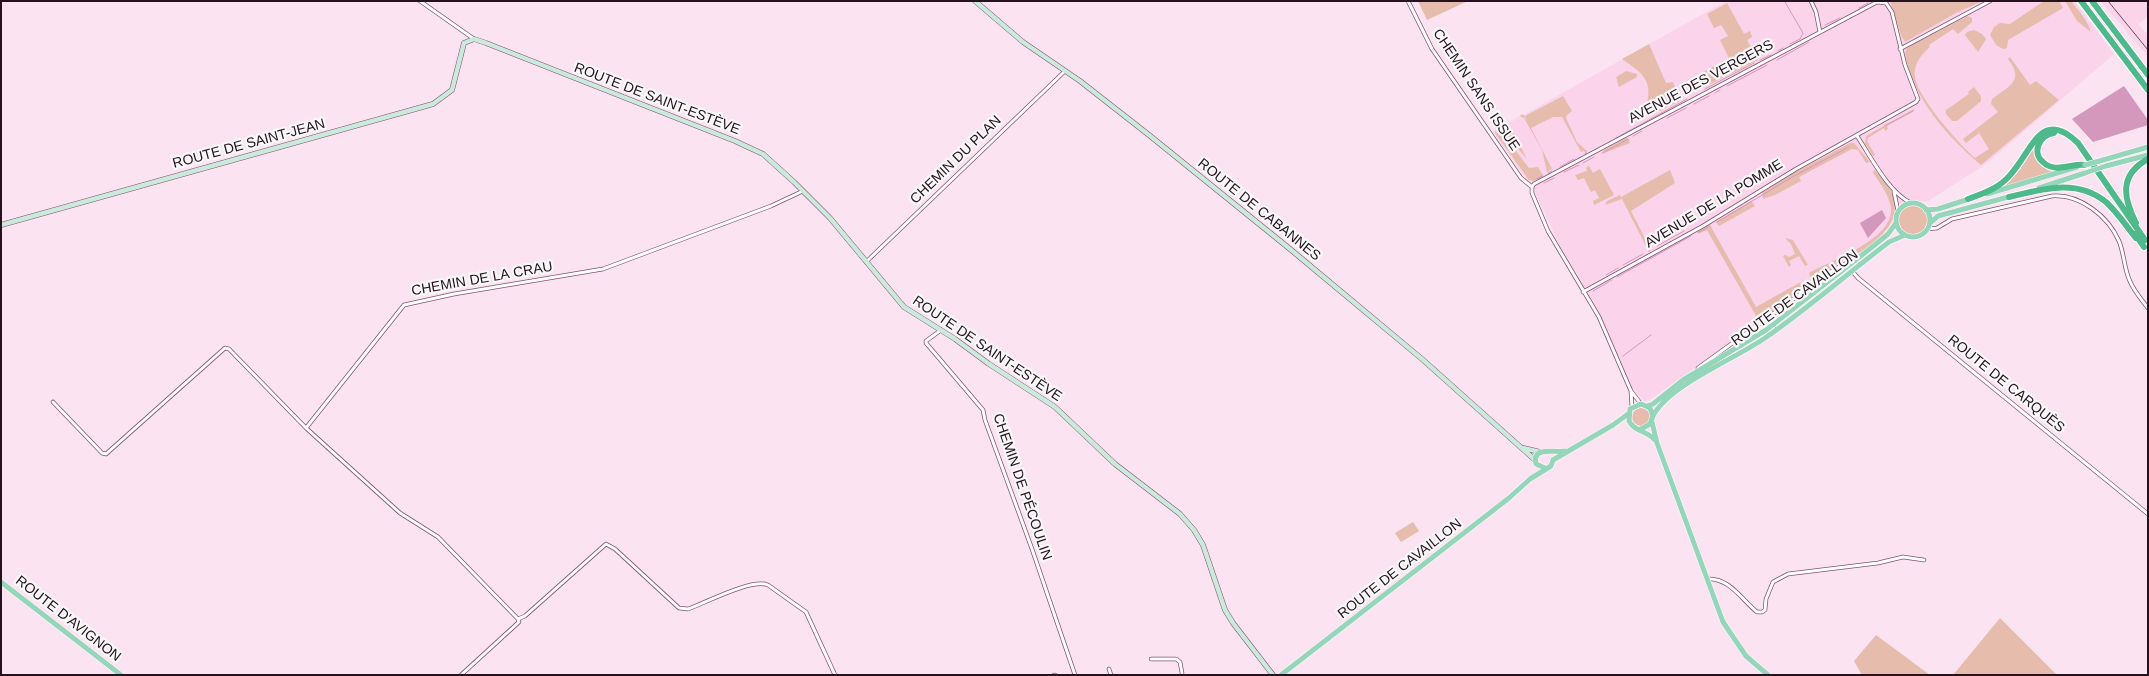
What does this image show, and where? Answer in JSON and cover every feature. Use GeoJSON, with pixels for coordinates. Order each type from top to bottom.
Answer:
{"type":"FeatureCollection","features":[{"type":"Feature","properties":{"kind":"highway"},"geometry":{"type":"LineString","coordinates":[[2082,1],[2148,90]]}},
{"type":"Feature","properties":{"kind":"highway"},"geometry":{"type":"LineString","coordinates":[[2092,1],[2148,75]]}},
{"type":"Feature","properties":{"kind":"highway"},"geometry":{"type":"LineString","coordinates":[[1968,200],[1991,190],[2005,181],[2040,133],[2046,130],[2059,130],[2078,143],[2146,246]]}},
{"type":"Feature","properties":{"kind":"highway"},"geometry":{"type":"LineString","coordinates":[[2081,165],[2060,168],[2044,163],[2038,153],[2040,140],[2047,135],[2055,134],[2067,138],[2075,145],[2146,246]]}},
{"type":"Feature","properties":{"kind":"highway"},"geometry":{"type":"LineString","coordinates":[[2146,246],[2128,204],[2125,186],[2133,169],[2148,157]]}},
{"type":"Feature","properties":{"kind":"highway"},"geometry":{"type":"LineString","coordinates":[[2009,197],[2059,186],[2084,190],[2107,203],[2146,246]]}},
{"type":"Feature","properties":{"kind":"main road"},"geometry":{"type":"LineString","coordinates":[[1926,210],[1938,209],[2081,165],[2148,147]]}},
{"type":"Feature","properties":{"kind":"main road"},"geometry":{"type":"LineString","coordinates":[[1930,223],[1926,210],[1920,205],[1911,203],[1898,211],[1896,223],[1899,230],[1905,235],[1919,236],[1928,229],[1930,223],[1938,216],[2009,197],[2106,166],[2148,157]]}},
{"type":"Feature","properties":{"kind":"main road","name":"ROUTE DE CAVAILLON"},"geometry":{"type":"LineString","coordinates":[[1647,406],[1654,404],[1683,380],[1766,330],[1862,256],[1888,234],[1896,223]]}},
{"type":"Feature","properties":{"kind":"main road","name":"ROUTE DE CAVAILLON"},"geometry":{"type":"LineString","coordinates":[[1652,419],[1660,406],[1677,392],[1764,338],[1889,242],[1905,235]]}},
{"type":"Feature","properties":{"kind":"main road"},"geometry":{"type":"LineString","coordinates":[[1553,460],[1613,425],[1628,414],[1632,408],[1641,404],[1652,410],[1657,443],[1719,614],[1731,636],[1746,656],[1768,675]]}},
{"type":"Feature","properties":{"kind":"main road"},"geometry":{"type":"LineString","coordinates":[[1628,414],[1630,423],[1648,433],[1657,443]]}},
{"type":"Feature","properties":{"kind":"main road"},"geometry":{"type":"LineString","coordinates":[[1641,429],[1646,428],[1652,419]]}},
{"type":"Feature","properties":{"kind":"main road"},"geometry":{"type":"LineString","coordinates":[[1613,425],[1630,423]]}},
{"type":"Feature","properties":{"kind":"main road"},"geometry":{"type":"LineString","coordinates":[[1550,452],[1553,460],[1551,466],[1540,467],[1536,462],[1540,452],[1570,450]]}},
{"type":"Feature","properties":{"kind":"main road","name":"ROUTE DE CAVAILLON"},"geometry":{"type":"LineString","coordinates":[[1530,479],[1536,462]]}},
{"type":"Feature","properties":{"kind":"main road","name":"ROUTE DE CAVAILLON"},"geometry":{"type":"LineString","coordinates":[[1281,675],[1502,504],[1545,468]]}},
{"type":"Feature","properties":{"kind":"main road","name":"ROUTE D'AVIGNON"},"geometry":{"type":"LineString","coordinates":[[1,582],[121,675]]}},
{"type":"Feature","properties":{"kind":"street"},"geometry":{"type":"LineString","coordinates":[[420,1],[474,40]]}},
{"type":"Feature","properties":{"kind":"street","name":"ROUTE DE CABANNES"},"geometry":{"type":"LineString","coordinates":[[975,1],[1064,73],[1149,135],[1290,249],[1422,359],[1536,462]]}},
{"type":"Feature","properties":{"kind":"street","name":"CHEMIN SANS ISSUE"},"geometry":{"type":"LineString","coordinates":[[1408,1],[1432,49],[1522,178],[1532,187]]}},
{"type":"Feature","properties":{"kind":"street"},"geometry":{"type":"LineString","coordinates":[[1812,1],[1820,32]]}},
{"type":"Feature","properties":{"kind":"street"},"geometry":{"type":"LineString","coordinates":[[1883,2],[1886,3],[1892,12],[1900,49],[1990,1]]}},
{"type":"Feature","properties":{"kind":"street","name":"AVENUE DES VERGERS"},"geometry":{"type":"LineString","coordinates":[[1532,187],[1534,184],[1820,32],[1877,2],[1883,2]]}},
{"type":"Feature","properties":{"kind":"street","name":"ROUTE DE SAINT-JEAN"},"geometry":{"type":"LineString","coordinates":[[1,225],[433,104],[452,90],[464,43],[474,40]]}},
{"type":"Feature","properties":{"kind":"street","name":"ROUTE DE SAINT-ESTÈVE"},"geometry":{"type":"LineString","coordinates":[[474,40],[750,147],[771,160],[830,218],[904,307],[1055,407],[1115,464],[1180,514],[1194,530],[1203,545],[1225,610],[1273,675]]}},
{"type":"Feature","properties":{"kind":"street","name":"AVENUE DE LA POMME"},"geometry":{"type":"LineString","coordinates":[[1583,292],[1703,226],[1796,169],[1909,107],[1918,99],[1900,49]]}},
{"type":"Feature","properties":{"kind":"street","name":"CHEMIN DU PLAN"},"geometry":{"type":"LineString","coordinates":[[866,263],[1064,73]]}},
{"type":"Feature","properties":{"kind":"street"},"geometry":{"type":"LineString","coordinates":[[1857,136],[1893,189],[1902,199],[1911,203]]}},
{"type":"Feature","properties":{"kind":"street"},"geometry":{"type":"LineString","coordinates":[[1532,187],[1532,193],[1548,231],[1599,317],[1631,391],[1641,404]]}},
{"type":"Feature","properties":{"kind":"street"},"geometry":{"type":"LineString","coordinates":[[1893,189],[1898,211]]}},
{"type":"Feature","properties":{"kind":"street","name":"CHEMIN DE LA CRAU"},"geometry":{"type":"LineString","coordinates":[[306,428],[404,305],[454,294],[603,269],[762,209],[803,191]]}},
{"type":"Feature","properties":{"kind":"street"},"geometry":{"type":"LineString","coordinates":[[1928,229],[1937,228],[1952,219],[2052,196],[2062,195],[2074,199],[2092,208],[2113,231],[2119,241],[2132,288],[2148,308]]}},
{"type":"Feature","properties":{"kind":"street"},"geometry":{"type":"LineString","coordinates":[[1683,380],[1835,269],[1862,256]]}},
{"type":"Feature","properties":{"kind":"street","name":"ROUTE DE CARQUÈS"},"geometry":{"type":"LineString","coordinates":[[1852,271],[1858,278],[2148,514]]}},
{"type":"Feature","properties":{"kind":"street","name":"CHEMIN DE PÉCOULIN"},"geometry":{"type":"LineString","coordinates":[[941,330],[926,341],[926,344],[983,410],[1074,675]]}},
{"type":"Feature","properties":{"kind":"street"},"geometry":{"type":"LineString","coordinates":[[53,402],[102,453],[106,454],[225,348],[228,349],[306,428],[400,513],[438,537],[518,619]]}},
{"type":"Feature","properties":{"kind":"street"},"geometry":{"type":"LineString","coordinates":[[1631,391],[1632,408]]}},
{"type":"Feature","properties":{"kind":"street","name":"ROUTE DE CABANNES"},"geometry":{"type":"LineString","coordinates":[[1519,446],[1540,452]]}},
{"type":"Feature","properties":{"kind":"street"},"geometry":{"type":"LineString","coordinates":[[461,675],[518,622],[518,619],[525,616],[606,544],[616,549],[679,608],[688,610],[746,586],[763,583],[768,585],[806,612],[835,675]]}},
{"type":"Feature","properties":{"kind":"street"},"geometry":{"type":"LineString","coordinates":[[1706,579],[1713,578],[1728,584],[1757,612],[1762,612],[1765,610],[1766,599],[1773,582],[1788,574],[1878,563],[1903,557],[1924,560]]}},
{"type":"Feature","properties":{"kind":"street"},"geometry":{"type":"LineString","coordinates":[[1151,659],[1176,659],[1180,662],[1182,674]]}},
{"type":"Feature","properties":{"kind":"street"},"geometry":{"type":"LineString","coordinates":[[1109,669],[1111,675]]}},
{"type":"Feature","properties":{"kind":"shaded area"},"geometry":{"type":"Polygon","coordinates":[[[1418,1],[1468,1],[1427,20],[1418,1]]]}},
{"type":"Feature","properties":{"kind":"shaded area"},"geometry":{"type":"Polygon","coordinates":[[[1726,1],[2074,1],[2114,54],[1986,164],[1928,201],[1900,204],[1889,228],[1651,399],[1644,401],[1633,389],[1597,310],[1560,246],[1536,194],[1493,132],[1726,1]]]}},
{"type":"Feature","properties":{"kind":"shaded area"},"geometry":{"type":"Polygon","coordinates":[[[1890,1],[1983,1],[1956,13],[1905,42],[1890,1]]]}},
{"type":"Feature","properties":{"kind":"shaded area"},"geometry":{"type":"Polygon","coordinates":[[[2044,1],[2059,1],[2063,8],[2008,40],[2007,48],[2003,49],[1996,45],[1990,35],[1994,27],[2000,23],[2010,24],[2044,1]]]}},
{"type":"Feature","properties":{"kind":"shaded area"},"geometry":{"type":"Polygon","coordinates":[[[2065,1],[2071,1],[2091,32],[2077,21],[2065,1]]]}},
{"type":"Feature","properties":{"kind":"shaded area"},"geometry":{"type":"Polygon","coordinates":[[[2101,1],[2148,1],[2148,17],[2138,24],[2148,35],[2148,57],[2101,1]]]}},
{"type":"Feature","properties":{"kind":"shaded area"},"geometry":{"type":"Polygon","coordinates":[[[1727,3],[1744,34],[1750,31],[1752,37],[1747,40],[1758,60],[1703,88],[1698,87],[1695,81],[1698,75],[1729,58],[1720,40],[1728,36],[1721,25],[1714,28],[1707,14],[1727,3]]]}},
{"type":"Feature","properties":{"kind":"shaded area"},"geometry":{"type":"Polygon","coordinates":[[[1968,16],[1972,18],[1972,22],[1958,34],[1953,29],[1929,45],[1930,47],[1918,60],[1915,68],[1915,77],[1923,96],[1931,108],[1950,132],[1975,158],[1989,149],[1979,133],[1966,143],[1963,139],[1998,112],[1991,104],[1992,99],[2009,86],[2015,78],[2013,67],[2008,59],[2010,57],[2030,85],[2036,81],[2059,100],[1981,165],[1956,142],[1933,115],[1915,86],[1905,53],[1907,48],[1912,45],[1968,16]]]}},
{"type":"Feature","properties":{"kind":"shaded area"},"geometry":{"type":"Polygon","coordinates":[[[1974,30],[1982,34],[1986,39],[1978,52],[1965,35],[1967,32],[1974,30]]]}},
{"type":"Feature","properties":{"kind":"shaded area"},"geometry":{"type":"Polygon","coordinates":[[[1649,44],[1666,83],[1673,82],[1680,101],[1648,117],[1645,111],[1648,101],[1646,80],[1637,70],[1622,59],[1649,44]]]}},
{"type":"Feature","properties":{"kind":"shaded area"},"geometry":{"type":"Polygon","coordinates":[[[1626,71],[1637,74],[1637,77],[1619,87],[1616,77],[1626,71]]]}},
{"type":"Feature","properties":{"kind":"shaded area"},"geometry":{"type":"Polygon","coordinates":[[[2124,86],[2148,120],[2148,125],[2093,142],[2072,119],[2124,86]]]}},
{"type":"Feature","properties":{"kind":"shaded area"},"geometry":{"type":"Polygon","coordinates":[[[1974,87],[1981,96],[1981,101],[1957,121],[1952,121],[1946,114],[1946,110],[1969,94],[1968,92],[1974,87]]]}},
{"type":"Feature","properties":{"kind":"shaded area"},"geometry":{"type":"Polygon","coordinates":[[[1563,96],[1572,111],[1566,118],[1577,142],[1587,151],[1586,154],[1584,151],[1581,152],[1562,117],[1553,117],[1531,128],[1552,169],[1547,172],[1542,150],[1524,118],[1520,116],[1507,123],[1523,114],[1528,123],[1525,116],[1563,96]]]}},
{"type":"Feature","properties":{"kind":"shaded area"},"geometry":{"type":"Polygon","coordinates":[[[1914,109],[1914,111],[1887,126],[1888,129],[1885,131],[1884,128],[1868,138],[1867,141],[1875,155],[1873,156],[1865,143],[1866,136],[1914,109]]]}},
{"type":"Feature","properties":{"kind":"shaded area"},"geometry":{"type":"Polygon","coordinates":[[[1503,125],[1503,134],[1529,168],[1538,167],[1544,177],[1533,181],[1529,180],[1495,133],[1496,129],[1503,125]]]}},
{"type":"Feature","properties":{"kind":"shaded area"},"geometry":{"type":"Polygon","coordinates":[[[1507,128],[1511,128],[1527,159],[1507,136],[1507,128]]]}},
{"type":"Feature","properties":{"kind":"shaded area"},"geometry":{"type":"Polygon","coordinates":[[[1626,138],[1629,139],[1630,143],[1601,154],[1604,150],[1626,138]]]}},
{"type":"Feature","properties":{"kind":"shaded area"},"geometry":{"type":"Polygon","coordinates":[[[2039,138],[2037,156],[2040,164],[2049,169],[2057,170],[2000,188],[2039,138]]]}},
{"type":"Feature","properties":{"kind":"shaded area"},"geometry":{"type":"Polygon","coordinates":[[[1850,143],[1854,143],[1870,162],[1866,163],[1858,150],[1852,149],[1799,177],[1801,181],[1775,195],[1763,199],[1762,193],[1790,175],[1850,143]]]}},
{"type":"Feature","properties":{"kind":"shaded area"},"geometry":{"type":"Polygon","coordinates":[[[1589,166],[1593,173],[1600,169],[1614,195],[1594,205],[1593,201],[1599,198],[1595,190],[1591,192],[1584,178],[1578,180],[1575,175],[1587,171],[1586,168],[1589,166]]]}},
{"type":"Feature","properties":{"kind":"shaded area"},"geometry":{"type":"Polygon","coordinates":[[[1874,169],[1885,181],[1892,193],[1895,204],[1890,224],[1883,234],[1861,252],[1840,262],[1811,281],[1809,273],[1846,255],[1872,239],[1883,229],[1889,219],[1890,203],[1884,189],[1873,173],[1874,169]]]}},
{"type":"Feature","properties":{"kind":"shaded area"},"geometry":{"type":"Polygon","coordinates":[[[1670,170],[1675,183],[1631,211],[1651,250],[1649,252],[1622,199],[1605,205],[1607,201],[1620,195],[1621,197],[1670,170]]]}},
{"type":"Feature","properties":{"kind":"shaded area"},"geometry":{"type":"Polygon","coordinates":[[[1751,201],[1755,206],[1719,226],[1716,222],[1751,201]]]}},
{"type":"Feature","properties":{"kind":"shaded area"},"geometry":{"type":"Polygon","coordinates":[[[1913,206],[1923,210],[1927,220],[1923,230],[1913,234],[1903,230],[1899,220],[1903,210],[1913,206]]]}},
{"type":"Feature","properties":{"kind":"shaded area"},"geometry":{"type":"Polygon","coordinates":[[[1882,210],[1886,218],[1868,238],[1860,223],[1882,210]]]}},
{"type":"Feature","properties":{"kind":"shaded area"},"geometry":{"type":"Polygon","coordinates":[[[1710,225],[1756,307],[1799,283],[1802,285],[1802,290],[1759,321],[1707,230],[1698,234],[1697,232],[1710,225]]]}},
{"type":"Feature","properties":{"kind":"shaded area"},"geometry":{"type":"Polygon","coordinates":[[[1785,238],[1793,240],[1808,265],[1805,266],[1799,256],[1789,261],[1791,265],[1789,267],[1783,256],[1789,257],[1795,254],[1791,244],[1785,238]]]}},
{"type":"Feature","properties":{"kind":"shaded area"},"geometry":{"type":"Polygon","coordinates":[[[1641,408],[1647,411],[1650,417],[1647,423],[1641,426],[1635,423],[1632,417],[1635,411],[1641,408]]]}},
{"type":"Feature","properties":{"kind":"shaded area"},"geometry":{"type":"Polygon","coordinates":[[[1413,522],[1419,531],[1401,542],[1395,533],[1413,522]]]}},
{"type":"Feature","properties":{"kind":"shaded area"},"geometry":{"type":"Polygon","coordinates":[[[2000,618],[2057,675],[1953,675],[2000,618]]]}},
{"type":"Feature","properties":{"kind":"shaded area"},"geometry":{"type":"Polygon","coordinates":[[[1876,635],[1930,675],[1862,675],[1854,661],[1876,635]]]}},
{"type":"Feature","properties":{"kind":"waterway"},"geometry":{"type":"LineString","coordinates":[[1785,2],[1803,33],[1800,39],[1790,44]]}},
{"type":"Feature","properties":{"kind":"waterway"},"geometry":{"type":"LineString","coordinates":[[1859,8],[1868,3]]}},
{"type":"Feature","properties":{"kind":"waterway"},"geometry":{"type":"LineString","coordinates":[[1825,25],[1840,18]]}},
{"type":"Feature","properties":{"kind":"waterway"},"geometry":{"type":"LineString","coordinates":[[1777,60],[1809,42]]}},
{"type":"Feature","properties":{"kind":"waterway"},"geometry":{"type":"LineString","coordinates":[[1778,51],[1783,48]]}},
{"type":"Feature","properties":{"kind":"waterway"},"geometry":{"type":"LineString","coordinates":[[1760,60],[1771,55]]}},
{"type":"Feature","properties":{"kind":"waterway"},"geometry":{"type":"LineString","coordinates":[[1705,89],[1754,63]]}},
{"type":"Feature","properties":{"kind":"waterway"},"geometry":{"type":"LineString","coordinates":[[1727,86],[1767,65]]}},
{"type":"Feature","properties":{"kind":"waterway"},"geometry":{"type":"LineString","coordinates":[[1715,93],[1720,90]]}},
{"type":"Feature","properties":{"kind":"waterway"},"geometry":{"type":"LineString","coordinates":[[1694,104],[1709,96]]}},
{"type":"Feature","properties":{"kind":"waterway"},"geometry":{"type":"LineString","coordinates":[[1616,138],[1687,99]]}},
{"type":"Feature","properties":{"kind":"waterway"},"geometry":{"type":"LineString","coordinates":[[1667,118],[1686,108]]}},
{"type":"Feature","properties":{"kind":"waterway"},"geometry":{"type":"LineString","coordinates":[[1884,126],[1913,111]]}},
{"type":"Feature","properties":{"kind":"waterway"},"geometry":{"type":"LineString","coordinates":[[1633,136],[1642,131]]}},
{"type":"Feature","properties":{"kind":"waterway"},"geometry":{"type":"LineString","coordinates":[[1603,153],[1628,139]]}},
{"type":"Feature","properties":{"kind":"waterway"},"geometry":{"type":"LineString","coordinates":[[1717,222],[1794,176],[1849,147]]}},
{"type":"Feature","properties":{"kind":"waterway"},"geometry":{"type":"LineString","coordinates":[[1583,163],[1594,157]]}},
{"type":"Feature","properties":{"kind":"waterway"},"geometry":{"type":"LineString","coordinates":[[1560,167],[1574,159]]}},
{"type":"Feature","properties":{"kind":"waterway"},"geometry":{"type":"LineString","coordinates":[[1564,172],[1579,165]]}},
{"type":"Feature","properties":{"kind":"waterway"},"geometry":{"type":"LineString","coordinates":[[1548,173],[1552,171]]}},
{"type":"Feature","properties":{"kind":"waterway"},"geometry":{"type":"LineString","coordinates":[[1536,179],[1542,176]]}},
{"type":"Feature","properties":{"kind":"waterway"},"geometry":{"type":"LineString","coordinates":[[1544,183],[1554,178]]}},
{"type":"Feature","properties":{"kind":"waterway"},"geometry":{"type":"LineString","coordinates":[[1699,232],[1710,226]]}},
{"type":"Feature","properties":{"kind":"waterway"},"geometry":{"type":"LineString","coordinates":[[1657,246],[1684,231]]}},
{"type":"Feature","properties":{"kind":"waterway"},"geometry":{"type":"LineString","coordinates":[[1617,277],[1691,236]]}},
{"type":"Feature","properties":{"kind":"waterway"},"geometry":{"type":"LineString","coordinates":[[1623,265],[1643,254]]}},
{"type":"Feature","properties":{"kind":"waterway"},"geometry":{"type":"LineString","coordinates":[[1606,275],[1618,268]]}},
{"type":"Feature","properties":{"kind":"waterway"},"geometry":{"type":"LineString","coordinates":[[1593,291],[1612,280]]}},
{"type":"Feature","properties":{"kind":"waterway"},"geometry":{"type":"LineString","coordinates":[[1623,356],[1651,335]]}},
{"type":"Feature","properties":{"kind":"railway"},"geometry":{"type":"LineString","coordinates":[[2108,1],[2148,50]]}}]}
